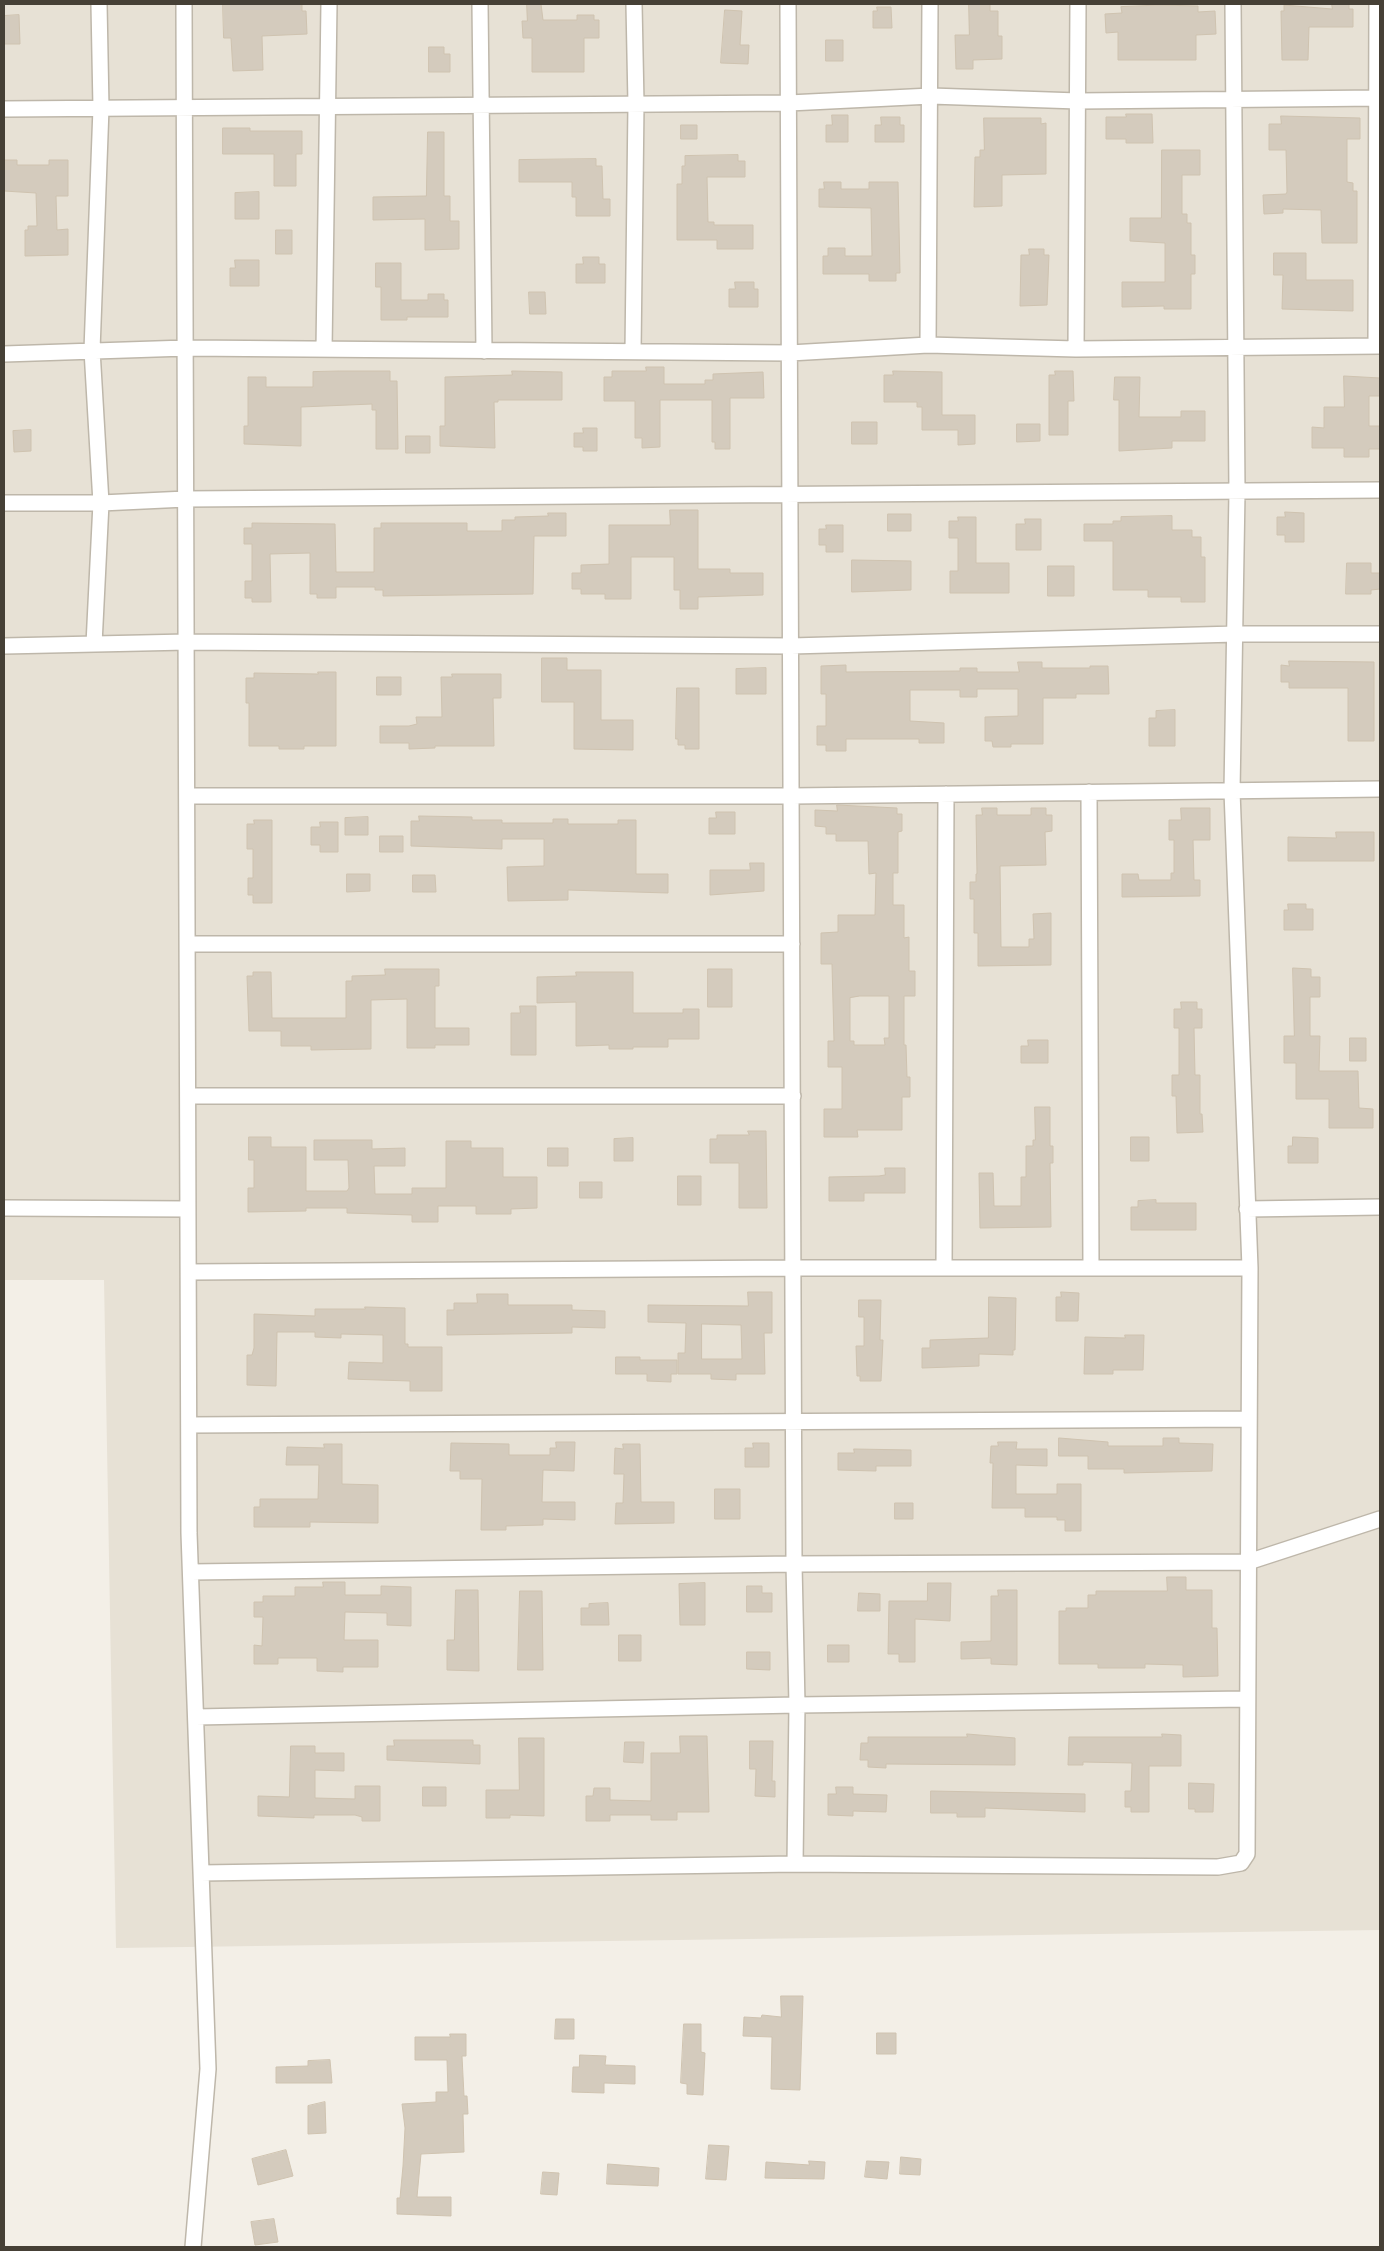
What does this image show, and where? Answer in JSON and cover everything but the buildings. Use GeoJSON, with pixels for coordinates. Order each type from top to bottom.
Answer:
{"type":"FeatureCollection","features":[{"type":"Feature","properties":{"kind":"street"},"geometry":{"type":"LineString","coordinates":[[94,644],[100,503],[92,350],[101,108],[99,4]]}},
{"type":"Feature","properties":{"kind":"street"},"geometry":{"type":"LineString","coordinates":[[184,4],[189,1425],[191,1572],[208,2069],[193,2247]]}},
{"type":"Feature","properties":{"kind":"street"},"geometry":{"type":"LineString","coordinates":[[324,349],[329,4]]}},
{"type":"Feature","properties":{"kind":"street"},"geometry":{"type":"LineString","coordinates":[[480,4],[484,351]]}},
{"type":"Feature","properties":{"kind":"street"},"geometry":{"type":"LineString","coordinates":[[632,352],[636,104],[634,4]]}},
{"type":"Feature","properties":{"kind":"street"},"geometry":{"type":"LineString","coordinates":[[788,4],[790,103],[794,1564],[797,1705],[795,1864]]}},
{"type":"Feature","properties":{"kind":"street"},"geometry":{"type":"LineString","coordinates":[[928,345],[931,96],[930,4]]}},
{"type":"Feature","properties":{"kind":"street"},"geometry":{"type":"LineString","coordinates":[[1076,348],[1078,4]]}},
{"type":"Feature","properties":{"kind":"street"},"geometry":{"type":"LineString","coordinates":[[201,1873],[795,1864],[1218,1867],[1241,1863],[1247,1854],[1249,1843],[1247,1700],[1250,1268],[1232,791],[1237,492],[1233,4]]}},
{"type":"Feature","properties":{"kind":"street"},"geometry":{"type":"LineString","coordinates":[[4,354],[186,348],[790,353],[928,345],[1076,348],[1378,346],[1378,4]]}},
{"type":"Feature","properties":{"kind":"street"},"geometry":{"type":"LineString","coordinates":[[4,109],[790,103],[931,96],[1078,101],[1379,98]]}},
{"type":"Feature","properties":{"kind":"street"},"geometry":{"type":"LineString","coordinates":[[4,503],[100,503],[186,499],[1380,490]]}},
{"type":"Feature","properties":{"kind":"street"},"geometry":{"type":"LineString","coordinates":[[4,646],[187,642],[791,646],[1236,634],[1380,634]]}},
{"type":"Feature","properties":{"kind":"street"},"geometry":{"type":"LineString","coordinates":[[187,796],[792,796],[1380,789]]}},
{"type":"Feature","properties":{"kind":"street"},"geometry":{"type":"LineString","coordinates":[[1088,792],[1091,1268]]}},
{"type":"Feature","properties":{"kind":"street"},"geometry":{"type":"LineString","coordinates":[[944,1268],[946,794]]}},
{"type":"Feature","properties":{"kind":"street"},"geometry":{"type":"LineString","coordinates":[[188,944],[792,944]]}},
{"type":"Feature","properties":{"kind":"street"},"geometry":{"type":"LineString","coordinates":[[188,1096],[793,1096]]}},
{"type":"Feature","properties":{"kind":"street"},"geometry":{"type":"LineString","coordinates":[[1248,1209],[1380,1207]]}},
{"type":"Feature","properties":{"kind":"street"},"geometry":{"type":"LineString","coordinates":[[4,1208],[188,1209]]}},
{"type":"Feature","properties":{"kind":"street"},"geometry":{"type":"LineString","coordinates":[[189,1272],[794,1268],[1250,1268]]}},
{"type":"Feature","properties":{"kind":"street"},"geometry":{"type":"LineString","coordinates":[[189,1425],[1249,1419]]}},
{"type":"Feature","properties":{"kind":"street"},"geometry":{"type":"LineString","coordinates":[[191,1572],[794,1564],[1248,1562],[1380,1519]]}},
{"type":"Feature","properties":{"kind":"street"},"geometry":{"type":"LineString","coordinates":[[196,1716],[797,1705],[1247,1700]]}},
{"type":"Feature","properties":{"kind":"shaded area"},"geometry":{"type":"Polygon","coordinates":[[[4,4],[1380,4],[1380,1930],[116,1948],[104,1280],[4,1280],[4,4]]]}}]}
